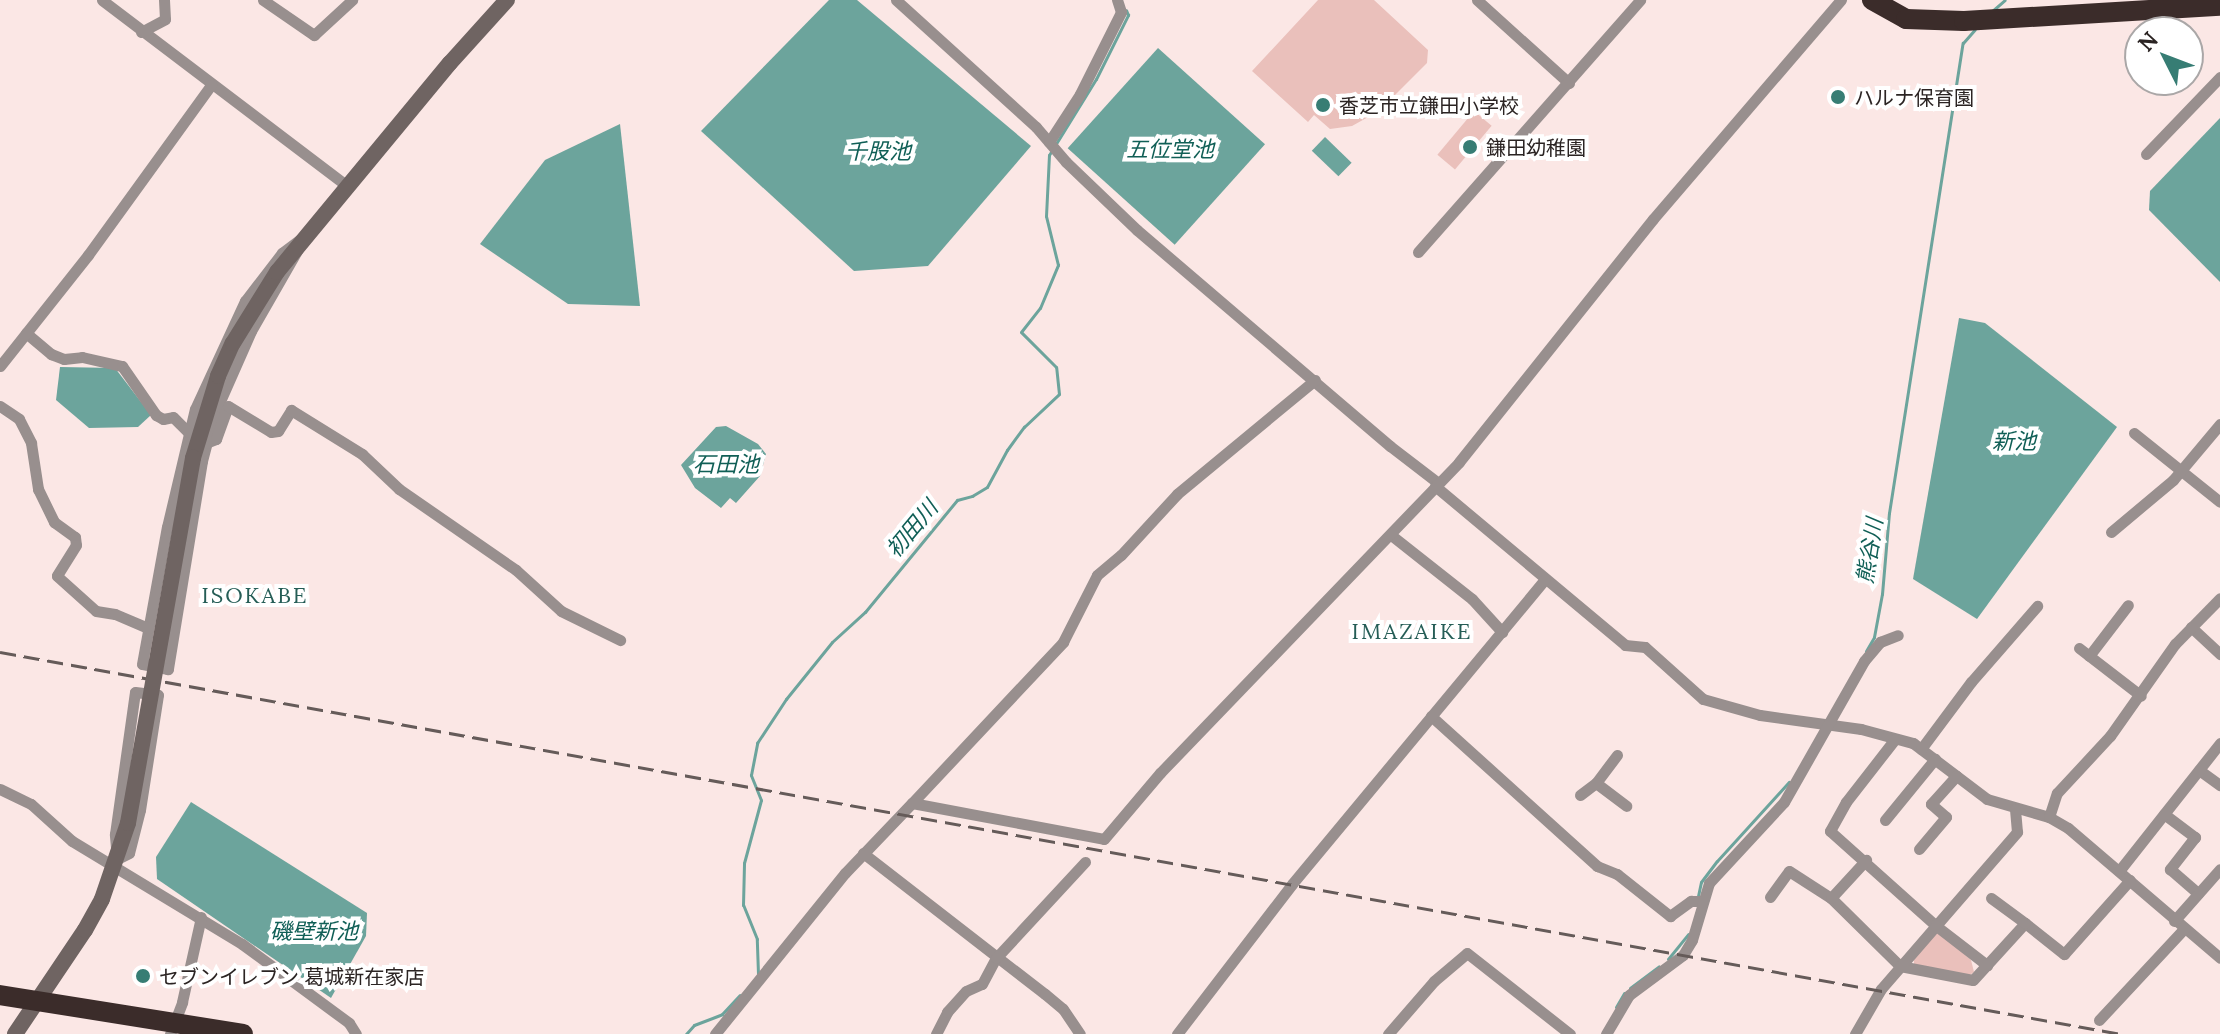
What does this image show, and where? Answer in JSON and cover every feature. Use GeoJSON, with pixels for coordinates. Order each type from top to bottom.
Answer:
{"type":"FeatureCollection","features":[{"type":"Feature","properties":{"kind":"highway"},"geometry":{"type":"LineString","coordinates":[[1872,0],[1906,19],[1964,21],[2137,5],[2220,6]]}},
{"type":"Feature","properties":{"kind":"highway"},"geometry":{"type":"LineString","coordinates":[[0,995],[171,1029],[243,1034]]}},
{"type":"Feature","properties":{"kind":"street"},"geometry":{"type":"LineString","coordinates":[[102,0],[347,186]]}},
{"type":"Feature","properties":{"kind":"street"},"geometry":{"type":"LineString","coordinates":[[141,32],[165,19],[164,0]]}},
{"type":"Feature","properties":{"kind":"street"},"geometry":{"type":"LineString","coordinates":[[263,0],[314,35],[352,0]]}},
{"type":"Feature","properties":{"kind":"street"},"geometry":{"type":"LineString","coordinates":[[15,1034],[85,930],[116,862],[128,823],[193,458],[218,376],[233,343],[256,303],[306,235],[507,0]]}},
{"type":"Feature","properties":{"kind":"street"},"geometry":{"type":"LineString","coordinates":[[896,0],[1137,230],[1544,580],[1625,645],[1645,647],[1703,699],[1760,715],[1828,723],[1895,739],[1921,749],[1987,799],[2049,817],[2068,828],[2220,958]]}},
{"type":"Feature","properties":{"kind":"street"},"geometry":{"type":"LineString","coordinates":[[1052,146],[1121,12],[1117,0]]}},
{"type":"Feature","properties":{"kind":"street"},"geometry":{"type":"LineString","coordinates":[[1477,0],[1569,83]]}},
{"type":"Feature","properties":{"kind":"street"},"geometry":{"type":"LineString","coordinates":[[1418,252],[1640,0]]}},
{"type":"Feature","properties":{"kind":"street"},"geometry":{"type":"LineString","coordinates":[[912,803],[1104,839],[1160,773],[1459,462],[1653,219],[1841,0]]}},
{"type":"Feature","properties":{"kind":"street"},"geometry":{"type":"LineString","coordinates":[[2146,154],[2220,77]]}},
{"type":"Feature","properties":{"kind":"street"},"geometry":{"type":"LineString","coordinates":[[0,366],[211,85]]}},
{"type":"Feature","properties":{"kind":"street"},"geometry":{"type":"LineString","coordinates":[[306,235],[251,331],[222,394],[206,443],[168,669],[142,664],[188,432],[209,371],[245,301],[282,253],[306,235]]}},
{"type":"Feature","properties":{"kind":"street"},"geometry":{"type":"LineString","coordinates":[[26,333],[51,354],[64,359],[82,357],[122,366],[156,415],[163,419],[173,417],[188,432]]}},
{"type":"Feature","properties":{"kind":"street"},"geometry":{"type":"LineString","coordinates":[[715,1034],[795,931],[863,853],[1063,642],[1097,575],[1121,555],[1177,494],[1315,380]]}},
{"type":"Feature","properties":{"kind":"street"},"geometry":{"type":"LineString","coordinates":[[0,406],[19,419],[31,443],[38,489],[54,522],[75,537],[76,545],[57,576],[96,611],[115,614],[148,628]]}},
{"type":"Feature","properties":{"kind":"street"},"geometry":{"type":"LineString","coordinates":[[206,443],[216,439],[228,406],[271,432],[278,431],[291,410],[362,454],[399,489],[516,570],[561,611],[620,640]]}},
{"type":"Feature","properties":{"kind":"street"},"geometry":{"type":"LineString","coordinates":[[2111,532],[2133,516],[2181,470],[2220,424]]}},
{"type":"Feature","properties":{"kind":"street"},"geometry":{"type":"LineString","coordinates":[[2134,433],[2220,502]]}},
{"type":"Feature","properties":{"kind":"street"},"geometry":{"type":"LineString","coordinates":[[1391,535],[1472,599],[1502,632]]}},
{"type":"Feature","properties":{"kind":"street"},"geometry":{"type":"LineString","coordinates":[[1177,1034],[1292,884],[1544,580]]}},
{"type":"Feature","properties":{"kind":"street"},"geometry":{"type":"LineString","coordinates":[[2049,817],[2057,793],[2141,696],[2156,670],[2191,627],[2220,598]]}},
{"type":"Feature","properties":{"kind":"street"},"geometry":{"type":"LineString","coordinates":[[2128,605],[2084,652],[2141,696]]}},
{"type":"Feature","properties":{"kind":"street"},"geometry":{"type":"LineString","coordinates":[[1921,749],[1971,682],[2037,606]]}},
{"type":"Feature","properties":{"kind":"street"},"geometry":{"type":"LineString","coordinates":[[2191,627],[2220,654]]}},
{"type":"Feature","properties":{"kind":"street"},"geometry":{"type":"LineString","coordinates":[[1431,716],[1597,866],[1617,874],[1670,916],[1696,901],[1784,802],[1828,723],[1880,642],[1898,635]]}},
{"type":"Feature","properties":{"kind":"street"},"geometry":{"type":"LineString","coordinates":[[135,692],[158,695],[140,810],[129,853],[116,862],[115,834],[135,692]]}},
{"type":"Feature","properties":{"kind":"street"},"geometry":{"type":"LineString","coordinates":[[1895,739],[1846,802],[1830,831],[1866,860],[1935,925],[1987,965]]}},
{"type":"Feature","properties":{"kind":"street"},"geometry":{"type":"LineString","coordinates":[[2119,871],[2220,743]]}},
{"type":"Feature","properties":{"kind":"street"},"geometry":{"type":"LineString","coordinates":[[1580,795],[1596,783],[1617,755]]}},
{"type":"Feature","properties":{"kind":"street"},"geometry":{"type":"LineString","coordinates":[[1885,820],[1935,759]]}},
{"type":"Feature","properties":{"kind":"street"},"geometry":{"type":"LineString","coordinates":[[2199,770],[2220,785]]}},
{"type":"Feature","properties":{"kind":"street"},"geometry":{"type":"LineString","coordinates":[[1919,849],[1946,817],[1931,804],[1956,776]]}},
{"type":"Feature","properties":{"kind":"street"},"geometry":{"type":"LineString","coordinates":[[1596,783],[1626,806]]}},
{"type":"Feature","properties":{"kind":"street"},"geometry":{"type":"LineString","coordinates":[[0,789],[31,804],[72,841],[116,862],[201,917],[349,1023],[356,1034]]}},
{"type":"Feature","properties":{"kind":"street"},"geometry":{"type":"LineString","coordinates":[[1855,1034],[1881,989],[2017,832],[2015,809]]}},
{"type":"Feature","properties":{"kind":"street"},"geometry":{"type":"LineString","coordinates":[[2164,814],[2195,837],[2170,869],[2198,893]]}},
{"type":"Feature","properties":{"kind":"street"},"geometry":{"type":"LineString","coordinates":[[863,853],[1063,1009],[1080,1034]]}},
{"type":"Feature","properties":{"kind":"street"},"geometry":{"type":"LineString","coordinates":[[1831,898],[1866,860]]}},
{"type":"Feature","properties":{"kind":"street"},"geometry":{"type":"LineString","coordinates":[[936,1034],[947,1012],[966,991],[982,984],[996,958],[1085,862]]}},
{"type":"Feature","properties":{"kind":"street"},"geometry":{"type":"LineString","coordinates":[[2099,1020],[2179,925],[2198,893],[2220,869]]}},
{"type":"Feature","properties":{"kind":"street"},"geometry":{"type":"LineString","coordinates":[[1770,897],[1789,871],[1831,898],[1900,966],[1973,980],[2025,923]]}},
{"type":"Feature","properties":{"kind":"street"},"geometry":{"type":"LineString","coordinates":[[1991,898],[2064,954],[2130,880]]}},
{"type":"Feature","properties":{"kind":"street"},"geometry":{"type":"LineString","coordinates":[[1606,1034],[1629,995],[1683,955],[1698,925],[1696,901]]}},
{"type":"Feature","properties":{"kind":"street"},"geometry":{"type":"LineString","coordinates":[[171,1029],[182,1002],[201,917]]}},
{"type":"Feature","properties":{"kind":"street"},"geometry":{"type":"LineString","coordinates":[[1388,1034],[1434,981],[1467,953],[1570,1034]]}},
{"type":"Feature","properties":{"kind":"shaded area"},"geometry":{"type":"Polygon","coordinates":[[[1318,0],[1374,0],[1428,50],[1427,63],[1379,111],[1352,126],[1330,129],[1314,115],[1308,122],[1252,71],[1318,0]]]}},
{"type":"Feature","properties":{"kind":"shaded area"},"geometry":{"type":"Polygon","coordinates":[[[1474,111],[1492,126],[1455,169],[1437,155],[1474,111]]]}},
{"type":"Feature","properties":{"kind":"shaded area"},"geometry":{"type":"Polygon","coordinates":[[[1937,930],[1971,960],[1974,972],[1970,975],[1914,966],[1914,960],[1937,930]]]}},
{"type":"Feature","properties":{"kind":"water","name":"千股池"},"geometry":{"type":"Polygon","coordinates":[[[829,0],[857,0],[1031,146],[928,266],[854,271],[701,131],[829,0]]]}},
{"type":"Feature","properties":{"kind":"water","name":"五位堂池"},"geometry":{"type":"Polygon","coordinates":[[[1158,48],[1265,144],[1175,245],[1068,148],[1158,48]]]}},
{"type":"Feature","properties":{"kind":"water"},"geometry":{"type":"Polygon","coordinates":[[[2220,118],[2220,282],[2149,210],[2150,191],[2220,118]]]}},
{"type":"Feature","properties":{"kind":"water"},"geometry":{"type":"Polygon","coordinates":[[[620,124],[640,306],[568,304],[480,244],[545,160],[620,124]]]}},
{"type":"Feature","properties":{"kind":"water"},"geometry":{"type":"Polygon","coordinates":[[[1325,137],[1352,163],[1338,176],[1312,151],[1325,137]]]}},
{"type":"Feature","properties":{"kind":"water","name":"新池"},"geometry":{"type":"Polygon","coordinates":[[[1959,318],[1985,323],[2117,427],[1977,619],[1913,579],[1959,318]]]}},
{"type":"Feature","properties":{"kind":"water"},"geometry":{"type":"Polygon","coordinates":[[[60,367],[115,368],[151,415],[138,427],[89,428],[56,400],[60,367]]]}},
{"type":"Feature","properties":{"kind":"water","name":"石田池"},"geometry":{"type":"Polygon","coordinates":[[[726,426],[758,444],[766,454],[760,476],[736,503],[730,498],[721,508],[695,488],[681,465],[716,427],[726,426]]]}},
{"type":"Feature","properties":{"kind":"water","name":"磯壁新池"},"geometry":{"type":"Polygon","coordinates":[[[191,802],[367,913],[366,936],[331,998],[157,879],[156,857],[191,802]]]}},
{"type":"Feature","properties":{"kind":"waterway","name":"熊谷川"},"geometry":{"type":"LineString","coordinates":[[1991,12],[2005,0]]}},
{"type":"Feature","properties":{"kind":"waterway","name":"初田川"},"geometry":{"type":"LineString","coordinates":[[758,974],[757,939],[743,905],[744,863],[761,800],[751,775],[757,743],[786,699],[832,642],[865,612],[957,500],[987,487],[1024,427],[1059,394],[1056,367],[1021,332],[1040,308],[1058,265],[1046,216],[1049,155],[1096,79],[1128,15],[1126,10]]}},
{"type":"Feature","properties":{"kind":"waterway","name":"熊谷川"},"geometry":{"type":"LineString","coordinates":[[1866,651],[1874,637],[1882,594],[1889,513],[1963,43],[1975,29]]}},
{"type":"Feature","properties":{"kind":"waterway","name":"熊谷川"},"geometry":{"type":"LineString","coordinates":[[1698,896],[1701,882],[1717,861],[1789,782]]}},
{"type":"Feature","properties":{"kind":"waterway","name":"熊谷川"},"geometry":{"type":"LineString","coordinates":[[1668,959],[1688,934]]}},
{"type":"Feature","properties":{"kind":"waterway","name":"熊谷川"},"geometry":{"type":"LineString","coordinates":[[1630,988],[1659,966]]}},
{"type":"Feature","properties":{"kind":"waterway","name":"熊谷川"},"geometry":{"type":"LineString","coordinates":[[1616,1007],[1624,993]]}},
{"type":"Feature","properties":{"kind":"waterway","name":"初田川"},"geometry":{"type":"LineString","coordinates":[[686,1034],[694,1025],[722,1014],[740,995]]}},
{"type":"Feature","properties":{"kind":"railway"},"geometry":{"type":"LineString","coordinates":[[0,652],[2120,1034]]}},
{"type":"Feature","properties":{"kind":"place","name":"ハルナ保育園"},"geometry":{"type":"Point","coordinates":[1838,97]}},
{"type":"Feature","properties":{"kind":"place","name":"香芝市立鎌田小学校"},"geometry":{"type":"Point","coordinates":[1323,105]}},
{"type":"Feature","properties":{"kind":"place","name":"鎌田幼稚園"},"geometry":{"type":"Point","coordinates":[1470,147]}},
{"type":"Feature","properties":{"kind":"place","name":"セブンイレブン 葛城新在家店"},"geometry":{"type":"Point","coordinates":[143,976]}},
{"type":"Feature","properties":{"kind":"district","name":"ISOKABE"},"geometry":{"type":"Point","coordinates":[255,596]}},
{"type":"Feature","properties":{"kind":"district","name":"IMAZAIKE"},"geometry":{"type":"Point","coordinates":[1412,632]}}]}
